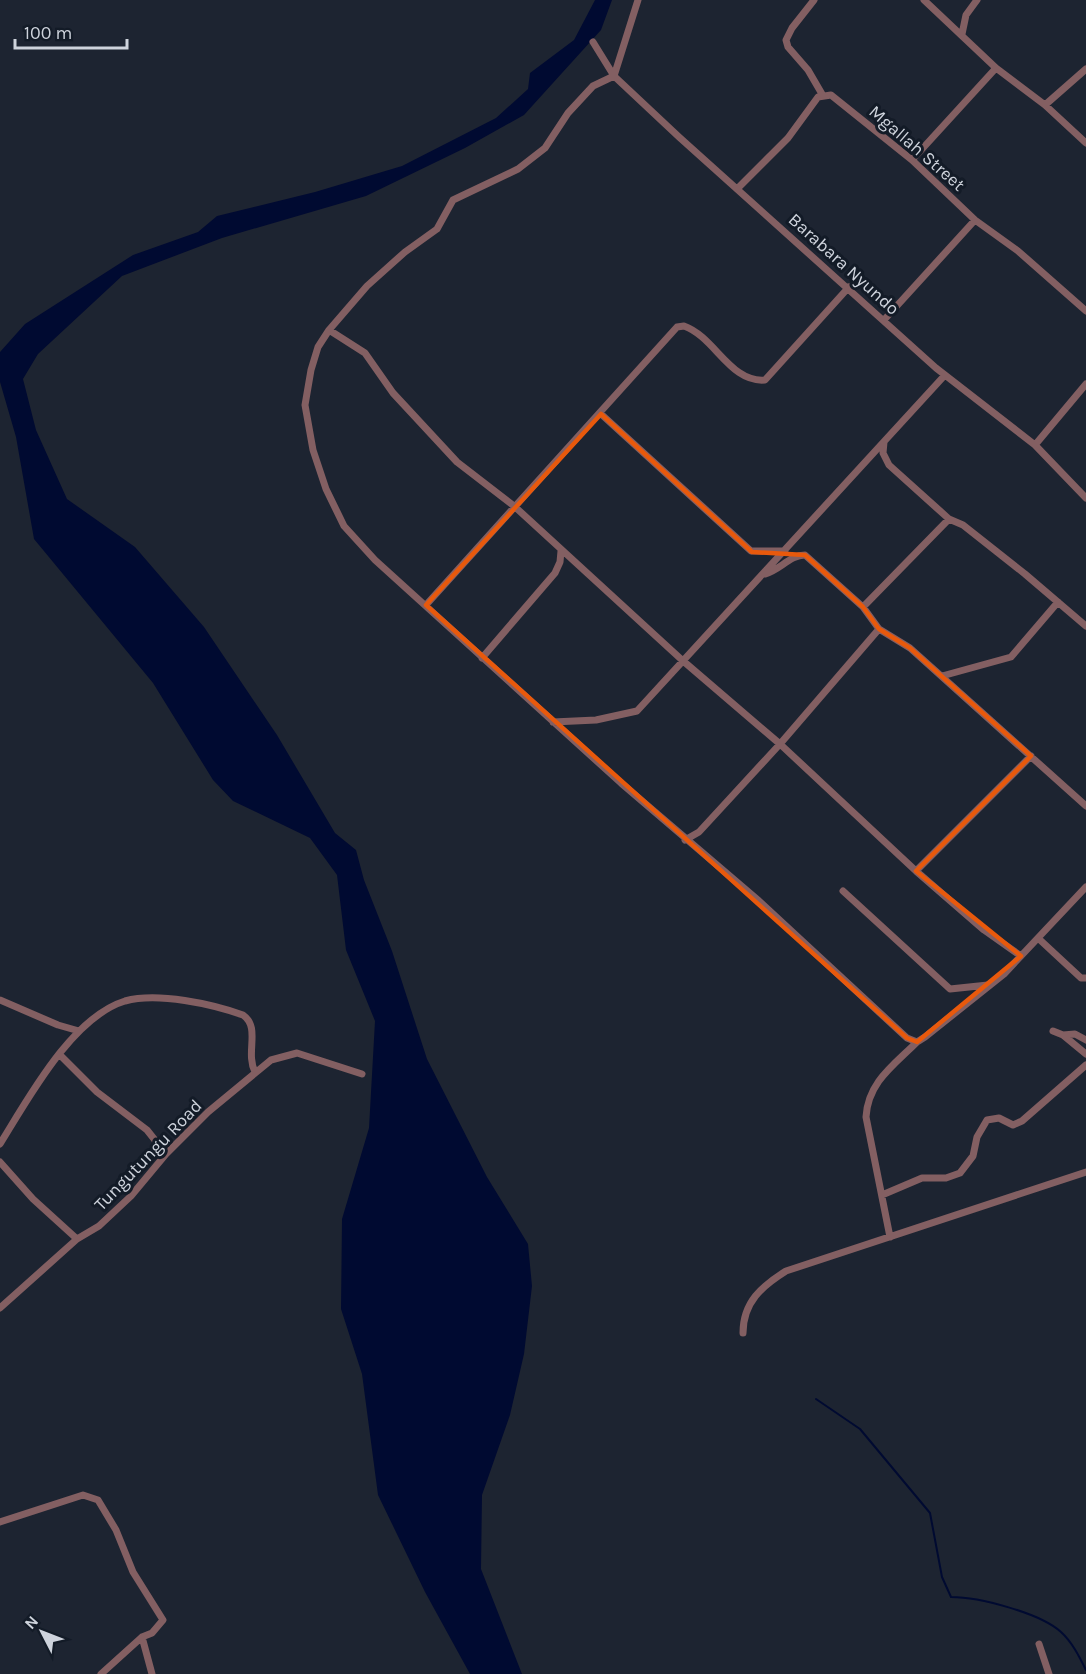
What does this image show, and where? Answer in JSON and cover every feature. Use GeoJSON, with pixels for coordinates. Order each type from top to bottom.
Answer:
{"type":"FeatureCollection","features":[{"type":"Feature","properties":{"kind":"street"},"geometry":{"type":"LineString","coordinates":[[638,0],[614,76],[593,86],[568,113],[545,148],[518,169],[453,200],[437,229],[405,252],[367,286],[329,330],[314,359],[305,405],[311,442],[326,489],[351,536],[553,722],[685,840],[759,901],[888,1022],[907,1038],[917,1042]]}},
{"type":"Feature","properties":{"kind":"street"},"geometry":{"type":"LineString","coordinates":[[738,188],[788,138],[822,94],[808,70],[788,47],[786,40],[792,28],[814,0]]}},
{"type":"Feature","properties":{"kind":"street"},"geometry":{"type":"LineString","coordinates":[[924,0],[996,68],[1012,77],[1086,143]]}},
{"type":"Feature","properties":{"kind":"street"},"geometry":{"type":"LineString","coordinates":[[962,34],[966,15],[977,0]]}},
{"type":"Feature","properties":{"kind":"street","name":"Barabara Nyundo"},"geometry":{"type":"LineString","coordinates":[[594,42],[614,76],[945,375],[1035,445],[1086,498]]}},
{"type":"Feature","properties":{"kind":"street"},"geometry":{"type":"LineString","coordinates":[[912,160],[996,68]]}},
{"type":"Feature","properties":{"kind":"street"},"geometry":{"type":"LineString","coordinates":[[1045,105],[1086,69]]}},
{"type":"Feature","properties":{"kind":"street","name":"Mgallah Street"},"geometry":{"type":"LineString","coordinates":[[822,94],[836,97],[912,160],[975,220],[1018,251],[1086,311]]}},
{"type":"Feature","properties":{"kind":"street"},"geometry":{"type":"LineString","coordinates":[[884,320],[975,220]]}},
{"type":"Feature","properties":{"kind":"street"},"geometry":{"type":"LineString","coordinates":[[426,605],[681,325],[695,332],[745,378],[765,380],[849,287]]}},
{"type":"Feature","properties":{"kind":"street"},"geometry":{"type":"LineString","coordinates":[[329,330],[365,353],[393,393],[457,462],[514,506],[682,660],[780,744],[916,871],[984,930],[1021,956]]}},
{"type":"Feature","properties":{"kind":"street"},"geometry":{"type":"LineString","coordinates":[[553,722],[596,720],[637,711],[945,375]]}},
{"type":"Feature","properties":{"kind":"street"},"geometry":{"type":"LineString","coordinates":[[1035,445],[1086,384]]}},
{"type":"Feature","properties":{"kind":"street"},"geometry":{"type":"LineString","coordinates":[[600,414],[751,551],[785,551]]}},
{"type":"Feature","properties":{"kind":"street"},"geometry":{"type":"LineString","coordinates":[[885,440],[883,453],[887,462],[949,519],[963,525],[1086,626]]}},
{"type":"Feature","properties":{"kind":"street"},"geometry":{"type":"LineString","coordinates":[[863,607],[949,519]]}},
{"type":"Feature","properties":{"kind":"street"},"geometry":{"type":"LineString","coordinates":[[482,658],[555,573],[560,562],[561,551]]}},
{"type":"Feature","properties":{"kind":"street"},"geometry":{"type":"LineString","coordinates":[[765,574],[793,558],[805,555],[863,607],[879,629],[910,648],[1086,806]]}},
{"type":"Feature","properties":{"kind":"street"},"geometry":{"type":"LineString","coordinates":[[942,676],[1011,657],[1058,602]]}},
{"type":"Feature","properties":{"kind":"street"},"geometry":{"type":"LineString","coordinates":[[685,840],[699,832],[780,744],[879,629]]}},
{"type":"Feature","properties":{"kind":"street"},"geometry":{"type":"LineString","coordinates":[[916,871],[1031,756]]}},
{"type":"Feature","properties":{"kind":"street"},"geometry":{"type":"LineString","coordinates":[[890,1237],[866,1117],[870,1093],[917,1042],[991,985],[1039,939],[1086,887]]}},
{"type":"Feature","properties":{"kind":"street"},"geometry":{"type":"LineString","coordinates":[[843,891],[950,989],[991,985]]}},
{"type":"Feature","properties":{"kind":"street"},"geometry":{"type":"LineString","coordinates":[[1039,939],[1081,978],[1086,978]]}},
{"type":"Feature","properties":{"kind":"street"},"geometry":{"type":"LineString","coordinates":[[0,1000],[58,1025],[79,1031]]}},
{"type":"Feature","properties":{"kind":"street"},"geometry":{"type":"LineString","coordinates":[[0,1144],[44,1073],[79,1031],[115,1007],[131,1000],[193,1001],[243,1015],[251,1023],[250,1058],[255,1072]]}},
{"type":"Feature","properties":{"kind":"street"},"geometry":{"type":"LineString","coordinates":[[1053,1031],[1063,1035],[1086,1054]]}},
{"type":"Feature","properties":{"kind":"street"},"geometry":{"type":"LineString","coordinates":[[1063,1035],[1075,1034],[1086,1040]]}},
{"type":"Feature","properties":{"kind":"street","name":"Tungutungu Road"},"geometry":{"type":"LineString","coordinates":[[0,1308],[77,1239],[99,1227],[131,1196],[166,1154],[271,1060],[297,1053],[363,1074]]}},
{"type":"Feature","properties":{"kind":"street"},"geometry":{"type":"LineString","coordinates":[[59,1054],[97,1092],[147,1130],[166,1154]]}},
{"type":"Feature","properties":{"kind":"street"},"geometry":{"type":"LineString","coordinates":[[882,1195],[922,1178],[946,1178],[960,1173],[973,1156],[977,1137],[987,1120],[999,1118],[1013,1125],[1022,1120],[1086,1065]]}},
{"type":"Feature","properties":{"kind":"street"},"geometry":{"type":"LineString","coordinates":[[0,1162],[33,1199],[77,1239]]}},
{"type":"Feature","properties":{"kind":"street"},"geometry":{"type":"LineString","coordinates":[[743,1334],[743,1320],[754,1296],[763,1286],[801,1264],[1086,1172]]}},
{"type":"Feature","properties":{"kind":"street"},"geometry":{"type":"LineString","coordinates":[[0,1522],[83,1496],[98,1500],[116,1530],[133,1572],[163,1620],[152,1633],[142,1637],[101,1674]]}},
{"type":"Feature","properties":{"kind":"street"},"geometry":{"type":"LineString","coordinates":[[142,1637],[152,1674]]}},
{"type":"Feature","properties":{"kind":"street"},"geometry":{"type":"LineString","coordinates":[[1039,1644],[1049,1674]]}},
{"type":"Feature","properties":{"kind":"highlighted area"},"geometry":{"type":"Polygon","coordinates":[[[601,414],[752,552],[805,555],[863,607],[879,629],[910,648],[1031,756],[916,871],[1021,956],[917,1042],[907,1038],[426,605],[601,414]]]}},
{"type":"Feature","properties":{"kind":"water"},"geometry":{"type":"Polygon","coordinates":[[[595,0],[612,0],[601,30],[524,115],[465,148],[366,196],[222,238],[122,276],[38,354],[23,379],[36,430],[67,499],[135,547],[204,627],[277,735],[335,833],[356,850],[364,880],[392,951],[427,1059],[487,1177],[528,1244],[532,1286],[524,1354],[510,1415],[482,1495],[481,1569],[522,1674],[470,1674],[425,1592],[378,1495],[362,1374],[341,1309],[342,1219],[369,1128],[375,1021],[346,950],[337,875],[310,838],[233,801],[213,780],[153,683],[34,539],[16,437],[0,382],[0,352],[25,324],[133,255],[198,232],[217,216],[315,192],[402,166],[496,118],[528,89],[530,73],[574,40],[595,0]]]}},
{"type":"Feature","properties":{"kind":"waterway"},"geometry":{"type":"LineString","coordinates":[[816,1399],[860,1429],[930,1513],[942,1577],[951,1597],[1009,1607],[1051,1625],[1069,1640],[1086,1670]]}}]}
